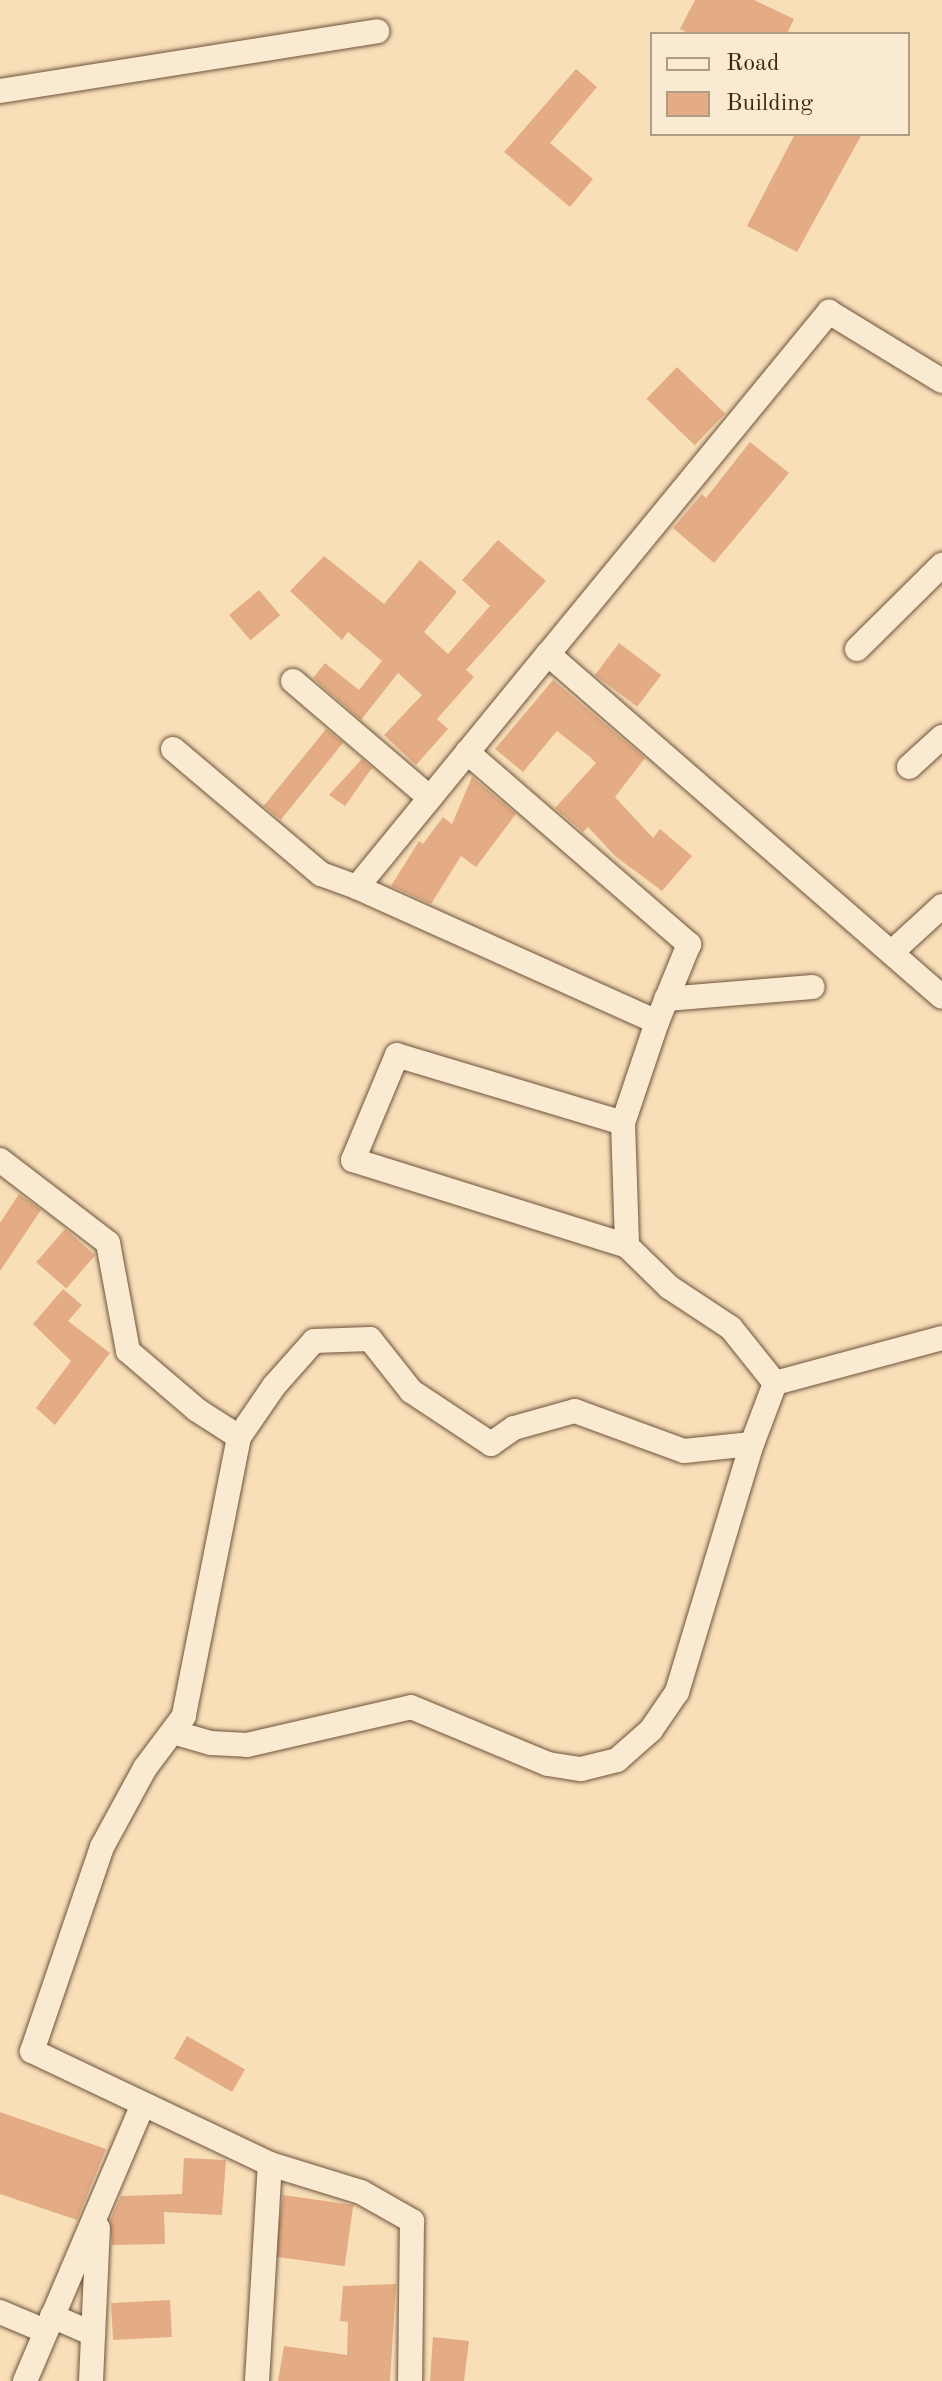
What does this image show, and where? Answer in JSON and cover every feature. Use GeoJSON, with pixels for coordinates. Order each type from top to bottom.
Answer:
{"type":"FeatureCollection","features":[{"type":"Feature","properties":{"kind":"street"},"geometry":{"type":"LineString","coordinates":[[0,91],[377,31]]}},
{"type":"Feature","properties":{"kind":"street"},"geometry":{"type":"LineString","coordinates":[[357,887],[829,312],[942,381]]}},
{"type":"Feature","properties":{"kind":"street"},"geometry":{"type":"LineString","coordinates":[[857,649],[942,565]]}},
{"type":"Feature","properties":{"kind":"street"},"geometry":{"type":"LineString","coordinates":[[548,654],[942,997]]}},
{"type":"Feature","properties":{"kind":"street"},"geometry":{"type":"LineString","coordinates":[[293,681],[430,798]]}},
{"type":"Feature","properties":{"kind":"street"},"geometry":{"type":"LineString","coordinates":[[909,767],[942,737]]}},
{"type":"Feature","properties":{"kind":"street"},"geometry":{"type":"LineString","coordinates":[[173,749],[321,874],[661,1010],[813,987]]}},
{"type":"Feature","properties":{"kind":"street"},"geometry":{"type":"LineString","coordinates":[[467,752],[689,944],[661,1010],[623,1123],[627,1246]]}},
{"type":"Feature","properties":{"kind":"street"},"geometry":{"type":"LineString","coordinates":[[892,952],[942,906]]}},
{"type":"Feature","properties":{"kind":"street"},"geometry":{"type":"LineString","coordinates":[[623,1123],[397,1055],[353,1160],[627,1246],[669,1287],[731,1328],[775,1383]]}},
{"type":"Feature","properties":{"kind":"street"},"geometry":{"type":"LineString","coordinates":[[0,1160],[108,1243],[128,1351],[197,1410],[239,1437]]}},
{"type":"Feature","properties":{"kind":"street"},"geometry":{"type":"LineString","coordinates":[[775,1383],[942,1338]]}},
{"type":"Feature","properties":{"kind":"street"},"geometry":{"type":"LineString","coordinates":[[410,2381],[412,2221],[361,2192],[270,2164],[32,2051],[102,1847],[145,1768],[176,1733],[191,1686],[239,1437],[274,1386],[314,1341],[370,1339],[411,1391],[491,1444],[514,1428],[575,1411],[684,1451],[752,1444]]}},
{"type":"Feature","properties":{"kind":"street"},"geometry":{"type":"LineString","coordinates":[[176,1733],[211,1743],[247,1745],[411,1707],[548,1764],[581,1769],[617,1760],[651,1730],[677,1692],[752,1444],[775,1383]]}},
{"type":"Feature","properties":{"kind":"street"},"geometry":{"type":"LineString","coordinates":[[25,2381],[143,2105]]}},
{"type":"Feature","properties":{"kind":"street"},"geometry":{"type":"LineString","coordinates":[[257,2381],[270,2164]]}},
{"type":"Feature","properties":{"kind":"street"},"geometry":{"type":"LineString","coordinates":[[91,2381],[98,2214]]}},
{"type":"Feature","properties":{"kind":"street"},"geometry":{"type":"LineString","coordinates":[[0,2312],[93,2334]]}},
{"type":"Feature","properties":{"kind":"building"},"geometry":{"type":"Polygon","coordinates":[[[695,0],[754,0],[794,19],[788,32],[686,32],[680,29],[695,0]]]}},
{"type":"Feature","properties":{"kind":"building"},"geometry":{"type":"Polygon","coordinates":[[[576,69],[597,87],[550,143],[593,179],[570,207],[504,152],[576,69]]]}},
{"type":"Feature","properties":{"kind":"building"},"geometry":{"type":"Polygon","coordinates":[[[794,136],[861,136],[797,252],[747,226],[794,136]]]}},
{"type":"Feature","properties":{"kind":"building"},"geometry":{"type":"Polygon","coordinates":[[[677,367],[725,414],[695,445],[646,399],[677,367]]]}},
{"type":"Feature","properties":{"kind":"building"},"geometry":{"type":"Polygon","coordinates":[[[750,442],[789,473],[714,563],[673,528],[702,494],[706,498],[750,442]]]}},
{"type":"Feature","properties":{"kind":"building"},"geometry":{"type":"Polygon","coordinates":[[[498,540],[546,581],[466,670],[474,677],[437,719],[448,729],[416,765],[384,735],[422,695],[398,673],[361,720],[313,678],[325,663],[359,690],[382,661],[348,632],[342,640],[290,591],[324,556],[384,604],[420,560],[457,592],[424,632],[448,654],[490,606],[462,580],[498,540]]]}},
{"type":"Feature","properties":{"kind":"building"},"geometry":{"type":"Polygon","coordinates":[[[259,590],[280,615],[250,640],[229,615],[259,590]]]}},
{"type":"Feature","properties":{"kind":"building"},"geometry":{"type":"Polygon","coordinates":[[[619,643],[661,675],[637,707],[595,675],[619,643]]]}},
{"type":"Feature","properties":{"kind":"building"},"geometry":{"type":"Polygon","coordinates":[[[553,680],[645,758],[615,797],[653,838],[660,829],[692,856],[662,891],[615,856],[588,827],[583,832],[555,808],[596,763],[590,757],[557,731],[523,772],[495,749],[553,680]]]}},
{"type":"Feature","properties":{"kind":"building"},"geometry":{"type":"Polygon","coordinates":[[[326,729],[343,743],[281,820],[264,806],[326,729]]]}},
{"type":"Feature","properties":{"kind":"building"},"geometry":{"type":"Polygon","coordinates":[[[362,759],[372,768],[345,806],[329,795],[362,759]]]}},
{"type":"Feature","properties":{"kind":"building"},"geometry":{"type":"Polygon","coordinates":[[[472,777],[516,814],[476,867],[461,856],[431,904],[391,886],[419,841],[423,844],[443,817],[452,824],[472,777]]]}},
{"type":"Feature","properties":{"kind":"building"},"geometry":{"type":"Polygon","coordinates":[[[19,1194],[41,1210],[0,1271],[0,1223],[19,1194]]]}},
{"type":"Feature","properties":{"kind":"building"},"geometry":{"type":"Polygon","coordinates":[[[65,1229],[95,1255],[66,1288],[36,1262],[65,1229]]]}},
{"type":"Feature","properties":{"kind":"building"},"geometry":{"type":"Polygon","coordinates":[[[63,1289],[82,1305],[68,1321],[110,1353],[55,1425],[36,1408],[71,1361],[33,1324],[63,1289]]]}},
{"type":"Feature","properties":{"kind":"building"},"geometry":{"type":"Polygon","coordinates":[[[187,2036],[245,2070],[232,2092],[174,2059],[187,2036]]]}},
{"type":"Feature","properties":{"kind":"building"},"geometry":{"type":"Polygon","coordinates":[[[0,2112],[106,2149],[77,2220],[0,2194],[0,2112]]]}},
{"type":"Feature","properties":{"kind":"building"},"geometry":{"type":"Polygon","coordinates":[[[184,2158],[226,2160],[222,2215],[164,2212],[165,2244],[112,2245],[110,2220],[121,2196],[182,2194],[184,2158]]]}},
{"type":"Feature","properties":{"kind":"building"},"geometry":{"type":"Polygon","coordinates":[[[283,2195],[353,2205],[345,2266],[274,2256],[283,2195]]]}},
{"type":"Feature","properties":{"kind":"building"},"geometry":{"type":"Polygon","coordinates":[[[396,2284],[390,2381],[278,2381],[284,2346],[347,2355],[348,2322],[340,2321],[343,2286],[396,2284]]]}},
{"type":"Feature","properties":{"kind":"building"},"geometry":{"type":"Polygon","coordinates":[[[170,2300],[172,2337],[113,2340],[111,2303],[170,2300]]]}},
{"type":"Feature","properties":{"kind":"building"},"geometry":{"type":"Polygon","coordinates":[[[433,2337],[469,2341],[464,2381],[430,2381],[433,2337]]]}}]}
